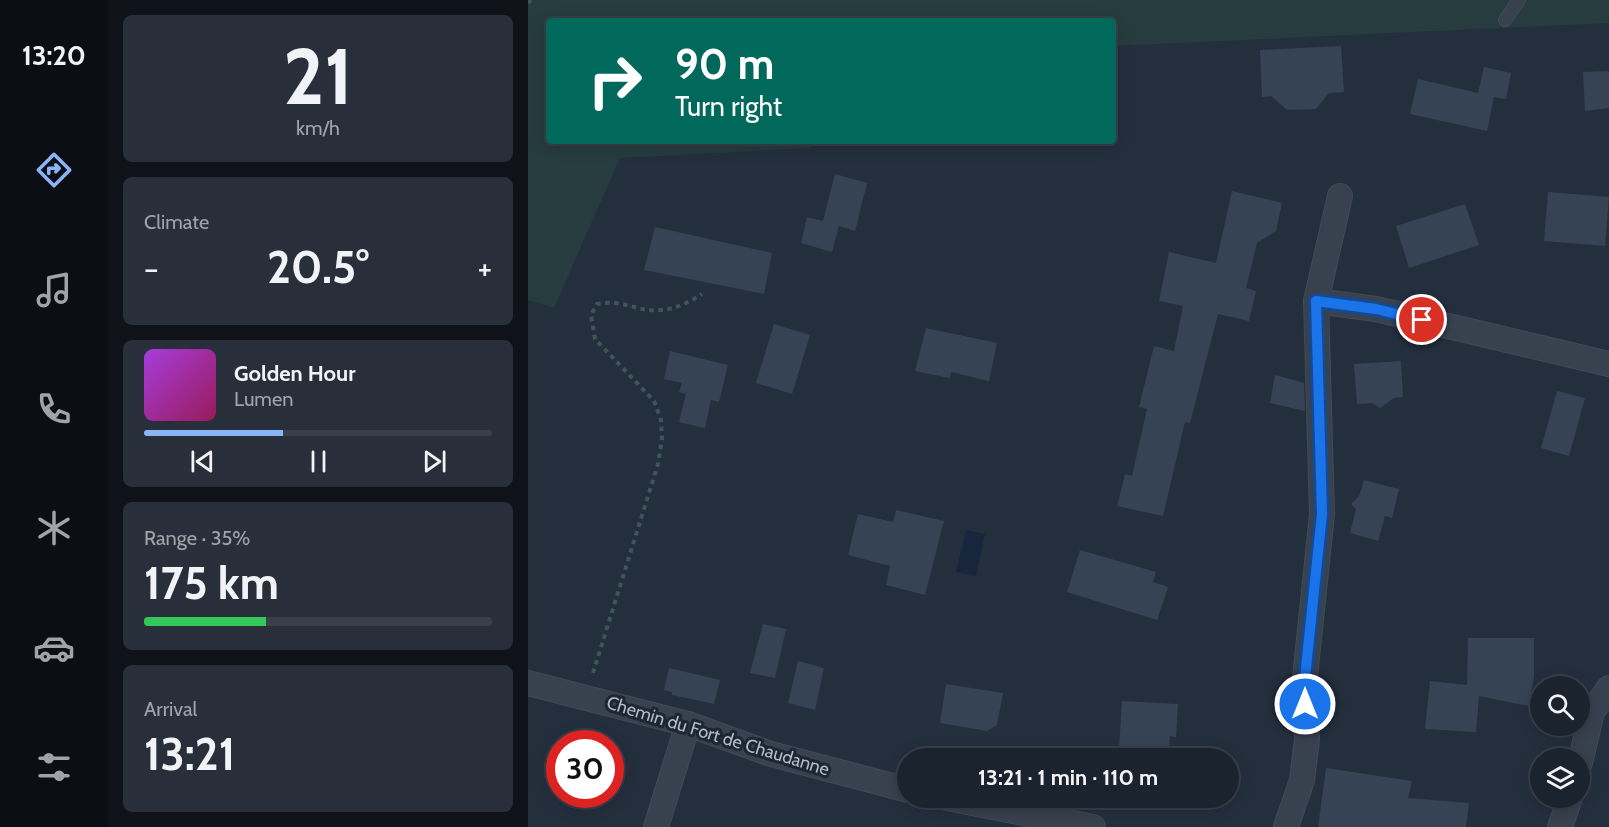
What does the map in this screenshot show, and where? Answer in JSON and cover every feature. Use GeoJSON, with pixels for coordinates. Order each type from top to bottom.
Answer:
{"type":"FeatureCollection","features":[{"type":"Feature","properties":{"kind":"street"},"geometry":{"type":"LineString","coordinates":[[1286,827],[1302,780],[1307,739],[1304,687],[1322,514],[1316,301],[1340,196]]}},
{"type":"Feature","properties":{"kind":"street"},"geometry":{"type":"LineString","coordinates":[[1316,301],[1376,309],[1609,364]]}},
{"type":"Feature","properties":{"kind":"street","name":"Chemin du Fort de Chaudanne"},"geometry":{"type":"LineString","coordinates":[[528,683],[688,724],[771,754],[897,787]]}},
{"type":"Feature","properties":{"kind":"street"},"geometry":{"type":"LineString","coordinates":[[1584,748],[1592,712],[1609,688]]}},
{"type":"Feature","properties":{"kind":"street"},"geometry":{"type":"LineString","coordinates":[[656,827],[688,724]]}},
{"type":"Feature","properties":{"kind":"street"},"geometry":{"type":"LineString","coordinates":[[997,808],[1093,827]]}},
{"type":"Feature","properties":{"kind":"street"},"geometry":{"type":"LineString","coordinates":[[1560,827],[1567,808]]}},
{"type":"Feature","properties":{"kind":"lane"},"geometry":{"type":"LineString","coordinates":[[1505,20],[1519,0]]}},
{"type":"Feature","properties":{"kind":"path"},"geometry":{"type":"LineString","coordinates":[[585,696],[658,464],[662,439],[661,420],[654,401],[595,339],[591,315],[597,304],[614,301],[657,311],[684,305],[702,294]]}},
{"type":"Feature","properties":{"kind":"green space"},"geometry":{"type":"Polygon","coordinates":[[[528,0],[1609,0],[1609,23],[1116,46],[1116,18],[546,18],[546,144],[812,144],[810,148],[620,158],[554,308],[528,300],[528,0]]]}},
{"type":"Feature","properties":{"kind":"water"},"geometry":{"type":"Polygon","coordinates":[[[966,530],[985,534],[976,576],[956,572],[966,530]]]}},
{"type":"Feature","properties":{"kind":"building"},"geometry":{"type":"Polygon","coordinates":[[[1341,46],[1344,92],[1329,93],[1316,109],[1287,110],[1271,96],[1262,97],[1260,50],[1341,46]]]}},
{"type":"Feature","properties":{"kind":"building"},"geometry":{"type":"Polygon","coordinates":[[[1484,67],[1511,73],[1506,99],[1494,97],[1487,131],[1410,114],[1418,79],[1478,93],[1484,67]]]}},
{"type":"Feature","properties":{"kind":"building"},"geometry":{"type":"Polygon","coordinates":[[[1609,71],[1609,108],[1585,111],[1583,72],[1609,71]]]}},
{"type":"Feature","properties":{"kind":"building"},"geometry":{"type":"Polygon","coordinates":[[[835,174],[867,183],[855,231],[839,226],[832,252],[801,243],[807,217],[823,221],[835,174]]]}},
{"type":"Feature","properties":{"kind":"building"},"geometry":{"type":"Polygon","coordinates":[[[1232,191],[1282,203],[1276,231],[1257,243],[1246,288],[1256,291],[1249,321],[1218,314],[1190,423],[1185,422],[1163,516],[1117,506],[1125,474],[1132,476],[1147,409],[1139,407],[1154,346],[1174,351],[1183,306],[1159,301],[1169,252],[1216,263],[1232,191]]]}},
{"type":"Feature","properties":{"kind":"building"},"geometry":{"type":"Polygon","coordinates":[[[1548,192],[1609,197],[1605,246],[1544,241],[1548,192]]]}},
{"type":"Feature","properties":{"kind":"building"},"geometry":{"type":"Polygon","coordinates":[[[1465,204],[1479,245],[1409,268],[1396,226],[1465,204]]]}},
{"type":"Feature","properties":{"kind":"building"},"geometry":{"type":"Polygon","coordinates":[[[655,227],[772,253],[764,294],[644,270],[655,227]]]}},
{"type":"Feature","properties":{"kind":"building"},"geometry":{"type":"Polygon","coordinates":[[[774,324],[810,335],[792,394],[756,383],[774,324]]]}},
{"type":"Feature","properties":{"kind":"building"},"geometry":{"type":"Polygon","coordinates":[[[926,328],[997,343],[989,381],[951,372],[950,378],[915,371],[926,328]]]}},
{"type":"Feature","properties":{"kind":"building"},"geometry":{"type":"Polygon","coordinates":[[[670,351],[728,365],[719,402],[711,400],[705,428],[679,422],[686,394],[679,392],[682,383],[664,379],[670,351]]]}},
{"type":"Feature","properties":{"kind":"building"},"geometry":{"type":"Polygon","coordinates":[[[1401,361],[1403,397],[1394,398],[1380,408],[1372,403],[1357,404],[1354,364],[1401,361]]]}},
{"type":"Feature","properties":{"kind":"building"},"geometry":{"type":"Polygon","coordinates":[[[1275,375],[1304,383],[1305,411],[1270,403],[1275,375]]]}},
{"type":"Feature","properties":{"kind":"building"},"geometry":{"type":"Polygon","coordinates":[[[1557,391],[1585,398],[1569,456],[1541,448],[1557,391]]]}},
{"type":"Feature","properties":{"kind":"building"},"geometry":{"type":"Polygon","coordinates":[[[1364,480],[1399,489],[1392,518],[1385,516],[1378,541],[1350,533],[1356,509],[1351,504],[1359,496],[1364,480]]]}},
{"type":"Feature","properties":{"kind":"building"},"geometry":{"type":"Polygon","coordinates":[[[896,510],[944,521],[925,595],[886,585],[890,566],[848,555],[858,514],[893,522],[896,510]]]}},
{"type":"Feature","properties":{"kind":"building"},"geometry":{"type":"Polygon","coordinates":[[[1080,550],[1156,572],[1153,582],[1168,587],[1157,620],[1067,592],[1080,550]]]}},
{"type":"Feature","properties":{"kind":"building"},"geometry":{"type":"Polygon","coordinates":[[[763,624],[786,629],[775,678],[750,673],[763,624]]]}},
{"type":"Feature","properties":{"kind":"building"},"geometry":{"type":"Polygon","coordinates":[[[1468,638],[1534,638],[1534,676],[1530,676],[1529,706],[1479,696],[1476,732],[1425,729],[1430,681],[1467,685],[1468,638]]]}},
{"type":"Feature","properties":{"kind":"building"},"geometry":{"type":"Polygon","coordinates":[[[798,661],[824,668],[815,710],[788,703],[798,661]]]}},
{"type":"Feature","properties":{"kind":"building"},"geometry":{"type":"Polygon","coordinates":[[[669,668],[720,680],[714,704],[672,695],[672,692],[664,690],[669,668]]]}},
{"type":"Feature","properties":{"kind":"building"},"geometry":{"type":"Polygon","coordinates":[[[946,684],[1003,693],[997,725],[987,731],[940,723],[946,684]]]}},
{"type":"Feature","properties":{"kind":"building"},"geometry":{"type":"Polygon","coordinates":[[[1122,701],[1178,704],[1176,737],[1170,736],[1169,748],[1119,748],[1122,701]]]}},
{"type":"Feature","properties":{"kind":"building"},"geometry":{"type":"Polygon","coordinates":[[[1326,768],[1412,781],[1408,798],[1469,803],[1466,827],[1318,827],[1326,768]]]}},
{"type":"Feature","properties":{"kind":"route"},"geometry":{"type":"LineString","coordinates":[[1305,704],[1304,687],[1322,514],[1316,301],[1376,309],[1422,320]]}}]}
